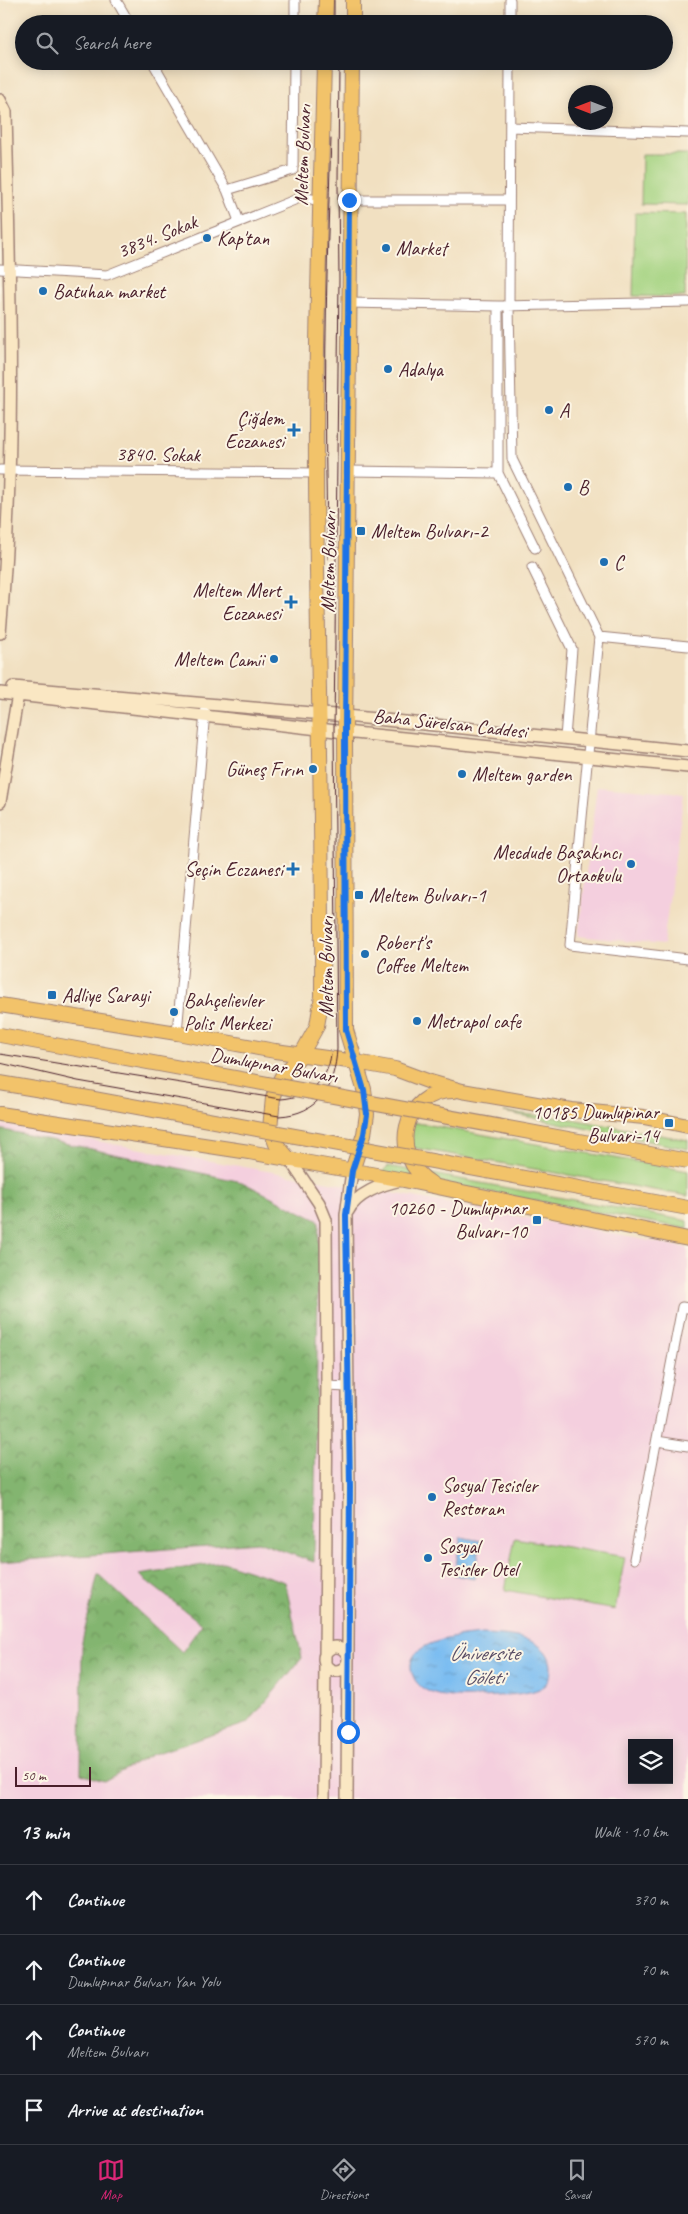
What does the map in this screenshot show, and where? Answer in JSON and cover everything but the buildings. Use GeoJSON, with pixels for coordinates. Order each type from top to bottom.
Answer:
{"type":"FeatureCollection","features":[{"type":"Feature","properties":{"kind":"main road"},"geometry":{"type":"LineString","coordinates":[[325,15],[326,0]]}},
{"type":"Feature","properties":{"kind":"main road"},"geometry":{"type":"LineString","coordinates":[[353,0],[353,15]]}},
{"type":"Feature","properties":{"kind":"main road","name":"Meltem Bulvarı"},"geometry":{"type":"LineString","coordinates":[[301,1055],[317,1026],[322,996],[316,473],[317,273],[321,201],[324,70]]}},
{"type":"Feature","properties":{"kind":"main road","name":"Meltem Bulvarı"},"geometry":{"type":"LineString","coordinates":[[352,70],[345,732],[346,1030],[356,1062]]}},
{"type":"Feature","properties":{"kind":"main road"},"geometry":{"type":"LineString","coordinates":[[0,1005],[395,1069],[462,1091]]}},
{"type":"Feature","properties":{"kind":"main road","name":"Dumlupınar Bulvarı"},"geometry":{"type":"LineString","coordinates":[[0,1035],[688,1161]]}},
{"type":"Feature","properties":{"kind":"main road"},"geometry":{"type":"LineString","coordinates":[[290,1160],[276,1144],[270,1128],[270,1115],[276,1089],[281,1078],[301,1055]]}},
{"type":"Feature","properties":{"kind":"main road"},"geometry":{"type":"LineString","coordinates":[[352,1171],[364,1134],[367,1114],[364,1090],[356,1062]]}},
{"type":"Feature","properties":{"kind":"main road"},"geometry":{"type":"LineString","coordinates":[[0,1084],[83,1097],[688,1208]]}},
{"type":"Feature","properties":{"kind":"main road"},"geometry":{"type":"LineString","coordinates":[[435,1186],[423,1178],[413,1167],[407,1154],[405,1140],[407,1126],[413,1113],[422,1102],[434,1094],[448,1090],[571,1110],[644,1118],[688,1126]]}},
{"type":"Feature","properties":{"kind":"main road"},"geometry":{"type":"LineString","coordinates":[[0,1114],[404,1180],[688,1238]]}},
{"type":"Feature","properties":{"kind":"street"},"geometry":{"type":"LineString","coordinates":[[116,0],[125,15]]}},
{"type":"Feature","properties":{"kind":"street"},"geometry":{"type":"LineString","coordinates":[[295,0],[295,15]]}},
{"type":"Feature","properties":{"kind":"street"},"geometry":{"type":"LineString","coordinates":[[510,0],[510,15]]}},
{"type":"Feature","properties":{"kind":"street"},"geometry":{"type":"LineString","coordinates":[[157,70],[227,190],[239,221]]}},
{"type":"Feature","properties":{"kind":"street"},"geometry":{"type":"LineString","coordinates":[[227,190],[293,170],[294,70]]}},
{"type":"Feature","properties":{"kind":"street"},"geometry":{"type":"LineString","coordinates":[[510,70],[509,306],[512,459],[599,637],[570,945],[688,959]]}},
{"type":"Feature","properties":{"kind":"street"},"geometry":{"type":"LineString","coordinates":[[0,100],[6,112],[5,470],[7,562],[0,633]]}},
{"type":"Feature","properties":{"kind":"street"},"geometry":{"type":"LineString","coordinates":[[510,127],[688,133]]}},
{"type":"Feature","properties":{"kind":"street","name":"3834. Sokak"},"geometry":{"type":"LineString","coordinates":[[5,269],[107,275],[302,197],[321,201]]}},
{"type":"Feature","properties":{"kind":"street"},"geometry":{"type":"LineString","coordinates":[[349,200],[509,200]]}},
{"type":"Feature","properties":{"kind":"street"},"geometry":{"type":"LineString","coordinates":[[349,303],[509,306],[688,302]]}},
{"type":"Feature","properties":{"kind":"street"},"geometry":{"type":"LineString","coordinates":[[498,306],[498,474],[535,548]]}},
{"type":"Feature","properties":{"kind":"street","name":"3840. Sokak"},"geometry":{"type":"LineString","coordinates":[[5,470],[316,473]]}},
{"type":"Feature","properties":{"kind":"street"},"geometry":{"type":"LineString","coordinates":[[349,471],[498,474]]}},
{"type":"Feature","properties":{"kind":"street"},"geometry":{"type":"LineString","coordinates":[[532,567],[572,648],[565,738]]}},
{"type":"Feature","properties":{"kind":"street"},"geometry":{"type":"LineString","coordinates":[[599,637],[688,646]]}},
{"type":"Feature","properties":{"kind":"street","name":"Baha Sürelsan Caddesi"},"geometry":{"type":"LineString","coordinates":[[0,686],[18,692],[205,716],[688,767]]}},
{"type":"Feature","properties":{"kind":"street"},"geometry":{"type":"LineString","coordinates":[[0,802],[18,692]]}},
{"type":"Feature","properties":{"kind":"street","name":"Baha Sürelsan Caddesi"},"geometry":{"type":"LineString","coordinates":[[0,693],[18,692],[206,704],[346,716],[688,751]]}},
{"type":"Feature","properties":{"kind":"street"},"geometry":{"type":"LineString","coordinates":[[177,1033],[206,704]]}},
{"type":"Feature","properties":{"kind":"street"},"geometry":{"type":"LineString","coordinates":[[290,1160],[319,1203],[326,1220],[327,1386],[324,1799]]}},
{"type":"Feature","properties":{"kind":"street"},"geometry":{"type":"LineString","coordinates":[[348,1799],[350,1487],[347,1387],[346,1215],[352,1171]]}},
{"type":"Feature","properties":{"kind":"street"},"geometry":{"type":"LineString","coordinates":[[346,1215],[355,1200],[387,1184],[404,1180]]}},
{"type":"Feature","properties":{"kind":"street"},"geometry":{"type":"LineString","coordinates":[[634,1560],[682,1307],[688,1308]]}},
{"type":"Feature","properties":{"kind":"street"},"geometry":{"type":"LineString","coordinates":[[327,1386],[347,1387]]}},
{"type":"Feature","properties":{"kind":"street"},"geometry":{"type":"LineString","coordinates":[[657,1441],[688,1446]]}},
{"type":"Feature","properties":{"kind":"street"},"geometry":{"type":"LineString","coordinates":[[336,1646],[345,1650],[348,1658],[345,1667],[336,1671],[328,1668],[324,1659],[327,1650],[336,1646]]}},
{"type":"Feature","properties":{"kind":"shaded area","name":"Mecdude Başakıncı Ortaokulu"},"geometry":{"type":"Polygon","coordinates":[[[597,786],[684,793],[663,945],[578,936],[597,786]]]}},
{"type":"Feature","properties":{"kind":"shaded area"},"geometry":{"type":"Polygon","coordinates":[[[0,1124],[403,1195],[688,1248],[688,1799],[0,1799],[0,1124]]]}},
{"type":"Feature","properties":{"kind":"green space"},"geometry":{"type":"Polygon","coordinates":[[[642,154],[688,154],[688,205],[641,204],[642,154]]]}},
{"type":"Feature","properties":{"kind":"green space"},"geometry":{"type":"Polygon","coordinates":[[[635,213],[686,214],[685,297],[633,296],[635,213]]]}},
{"type":"Feature","properties":{"kind":"green space"},"geometry":{"type":"Polygon","coordinates":[[[504,1112],[571,1119],[688,1140],[688,1149],[504,1112]]]}},
{"type":"Feature","properties":{"kind":"green space"},"geometry":{"type":"Polygon","coordinates":[[[412,1122],[688,1171],[688,1196],[409,1147],[412,1122]]]}},
{"type":"Feature","properties":{"kind":"green space"},"geometry":{"type":"Polygon","coordinates":[[[0,1129],[242,1182],[319,1221],[314,1562],[258,1542],[0,1562],[0,1129]]]}},
{"type":"Feature","properties":{"kind":"green space"},"geometry":{"type":"Polygon","coordinates":[[[388,1166],[688,1221],[688,1229],[382,1172],[388,1166]]]}},
{"type":"Feature","properties":{"kind":"green space"},"geometry":{"type":"Polygon","coordinates":[[[515,1538],[625,1557],[615,1610],[505,1590],[515,1538]]]}},
{"type":"Feature","properties":{"kind":"green space"},"geometry":{"type":"Polygon","coordinates":[[[223,1562],[285,1582],[302,1658],[248,1723],[151,1755],[104,1781],[81,1774],[82,1642],[98,1574],[182,1652],[202,1624],[139,1575],[223,1562]]]}},
{"type":"Feature","properties":{"kind":"water"},"geometry":{"type":"Polygon","coordinates":[[[461,1537],[481,1541],[474,1579],[454,1575],[461,1537]]]}},
{"type":"Feature","properties":{"kind":"water","name":"Üniversite Göleti"},"geometry":{"type":"Polygon","coordinates":[[[483,1634],[516,1637],[537,1644],[550,1659],[551,1671],[546,1684],[539,1689],[521,1693],[452,1697],[428,1691],[415,1680],[411,1667],[414,1657],[421,1649],[446,1639],[483,1634]]]}},
{"type":"Feature","properties":{"kind":"tram line"},"geometry":{"type":"LineString","coordinates":[[334,0],[334,15]]}},
{"type":"Feature","properties":{"kind":"tram line"},"geometry":{"type":"LineString","coordinates":[[0,1063],[78,1081],[279,1116],[305,1110],[314,1104],[322,1096],[333,1075],[337,1049],[334,731],[339,279],[339,70]]}},
{"type":"Feature","properties":{"kind":"tram line"},"geometry":{"type":"LineString","coordinates":[[328,559],[326,349],[331,139]]}},
{"type":"Feature","properties":{"kind":"tram line"},"geometry":{"type":"LineString","coordinates":[[0,1054],[281,1099],[300,1095],[315,1086],[326,1073],[331,1054]]}},
{"type":"Feature","properties":{"kind":"place","name":"Kap'tan"},"geometry":{"type":"Point","coordinates":[207,238]}},
{"type":"Feature","properties":{"kind":"place","name":"Market"},"geometry":{"type":"Point","coordinates":[386,248]}},
{"type":"Feature","properties":{"kind":"place","name":"Batuhan market"},"geometry":{"type":"Point","coordinates":[43,291]}},
{"type":"Feature","properties":{"kind":"place","name":"Adalya"},"geometry":{"type":"Point","coordinates":[388,369]}},
{"type":"Feature","properties":{"kind":"place","name":"A"},"geometry":{"type":"Point","coordinates":[549,410]}},
{"type":"Feature","properties":{"kind":"place","name":"Çiğdem Eczanesi"},"geometry":{"type":"Point","coordinates":[294,430]}},
{"type":"Feature","properties":{"kind":"place","name":"B"},"geometry":{"type":"Point","coordinates":[568,487]}},
{"type":"Feature","properties":{"kind":"place","name":"Meltem Bulvarı-2"},"geometry":{"type":"Point","coordinates":[361,531]}},
{"type":"Feature","properties":{"kind":"place","name":"C"},"geometry":{"type":"Point","coordinates":[604,562]}},
{"type":"Feature","properties":{"kind":"place","name":"Meltem Mert Eczanesi"},"geometry":{"type":"Point","coordinates":[291,602]}},
{"type":"Feature","properties":{"kind":"place","name":"Meltem Camii"},"geometry":{"type":"Point","coordinates":[274,659]}},
{"type":"Feature","properties":{"kind":"place","name":"Güneş Fırın"},"geometry":{"type":"Point","coordinates":[313,769]}},
{"type":"Feature","properties":{"kind":"place","name":"Meltem garden"},"geometry":{"type":"Point","coordinates":[462,774]}},
{"type":"Feature","properties":{"kind":"place","name":"Mecdude Başakıncı Ortaokulu"},"geometry":{"type":"Point","coordinates":[631,864]}},
{"type":"Feature","properties":{"kind":"place","name":"Seçin Eczanesi"},"geometry":{"type":"Point","coordinates":[293,869]}},
{"type":"Feature","properties":{"kind":"place","name":"Meltem Bulvarı-1"},"geometry":{"type":"Point","coordinates":[359,895]}},
{"type":"Feature","properties":{"kind":"place","name":"Robert's Coffee Meltem"},"geometry":{"type":"Point","coordinates":[365,954]}},
{"type":"Feature","properties":{"kind":"place","name":"Adliye Sarayi"},"geometry":{"type":"Point","coordinates":[52,995]}},
{"type":"Feature","properties":{"kind":"place","name":"Bahçelievler Polis Merkezi"},"geometry":{"type":"Point","coordinates":[174,1012]}},
{"type":"Feature","properties":{"kind":"place","name":"Metrapol cafe"},"geometry":{"type":"Point","coordinates":[417,1021]}},
{"type":"Feature","properties":{"kind":"place","name":"10185 Dumlupinar Bulvari-14"},"geometry":{"type":"Point","coordinates":[669,1123]}},
{"type":"Feature","properties":{"kind":"place","name":"10260 - Dumlupınar Bulvarı-10"},"geometry":{"type":"Point","coordinates":[537,1220]}},
{"type":"Feature","properties":{"kind":"place","name":"Sosyal Tesisler Restoran"},"geometry":{"type":"Point","coordinates":[432,1497]}},
{"type":"Feature","properties":{"kind":"place","name":"Sosyal Tesisler Otel"},"geometry":{"type":"Point","coordinates":[428,1558]}},
{"type":"Feature","properties":{"kind":"route"},"geometry":{"type":"LineString","coordinates":[[348,1732],[350,1487],[347,1387],[346,1215],[352,1171],[364,1134],[367,1114],[366,1098],[346,1030],[345,732],[349,471],[349,200]]}}]}
